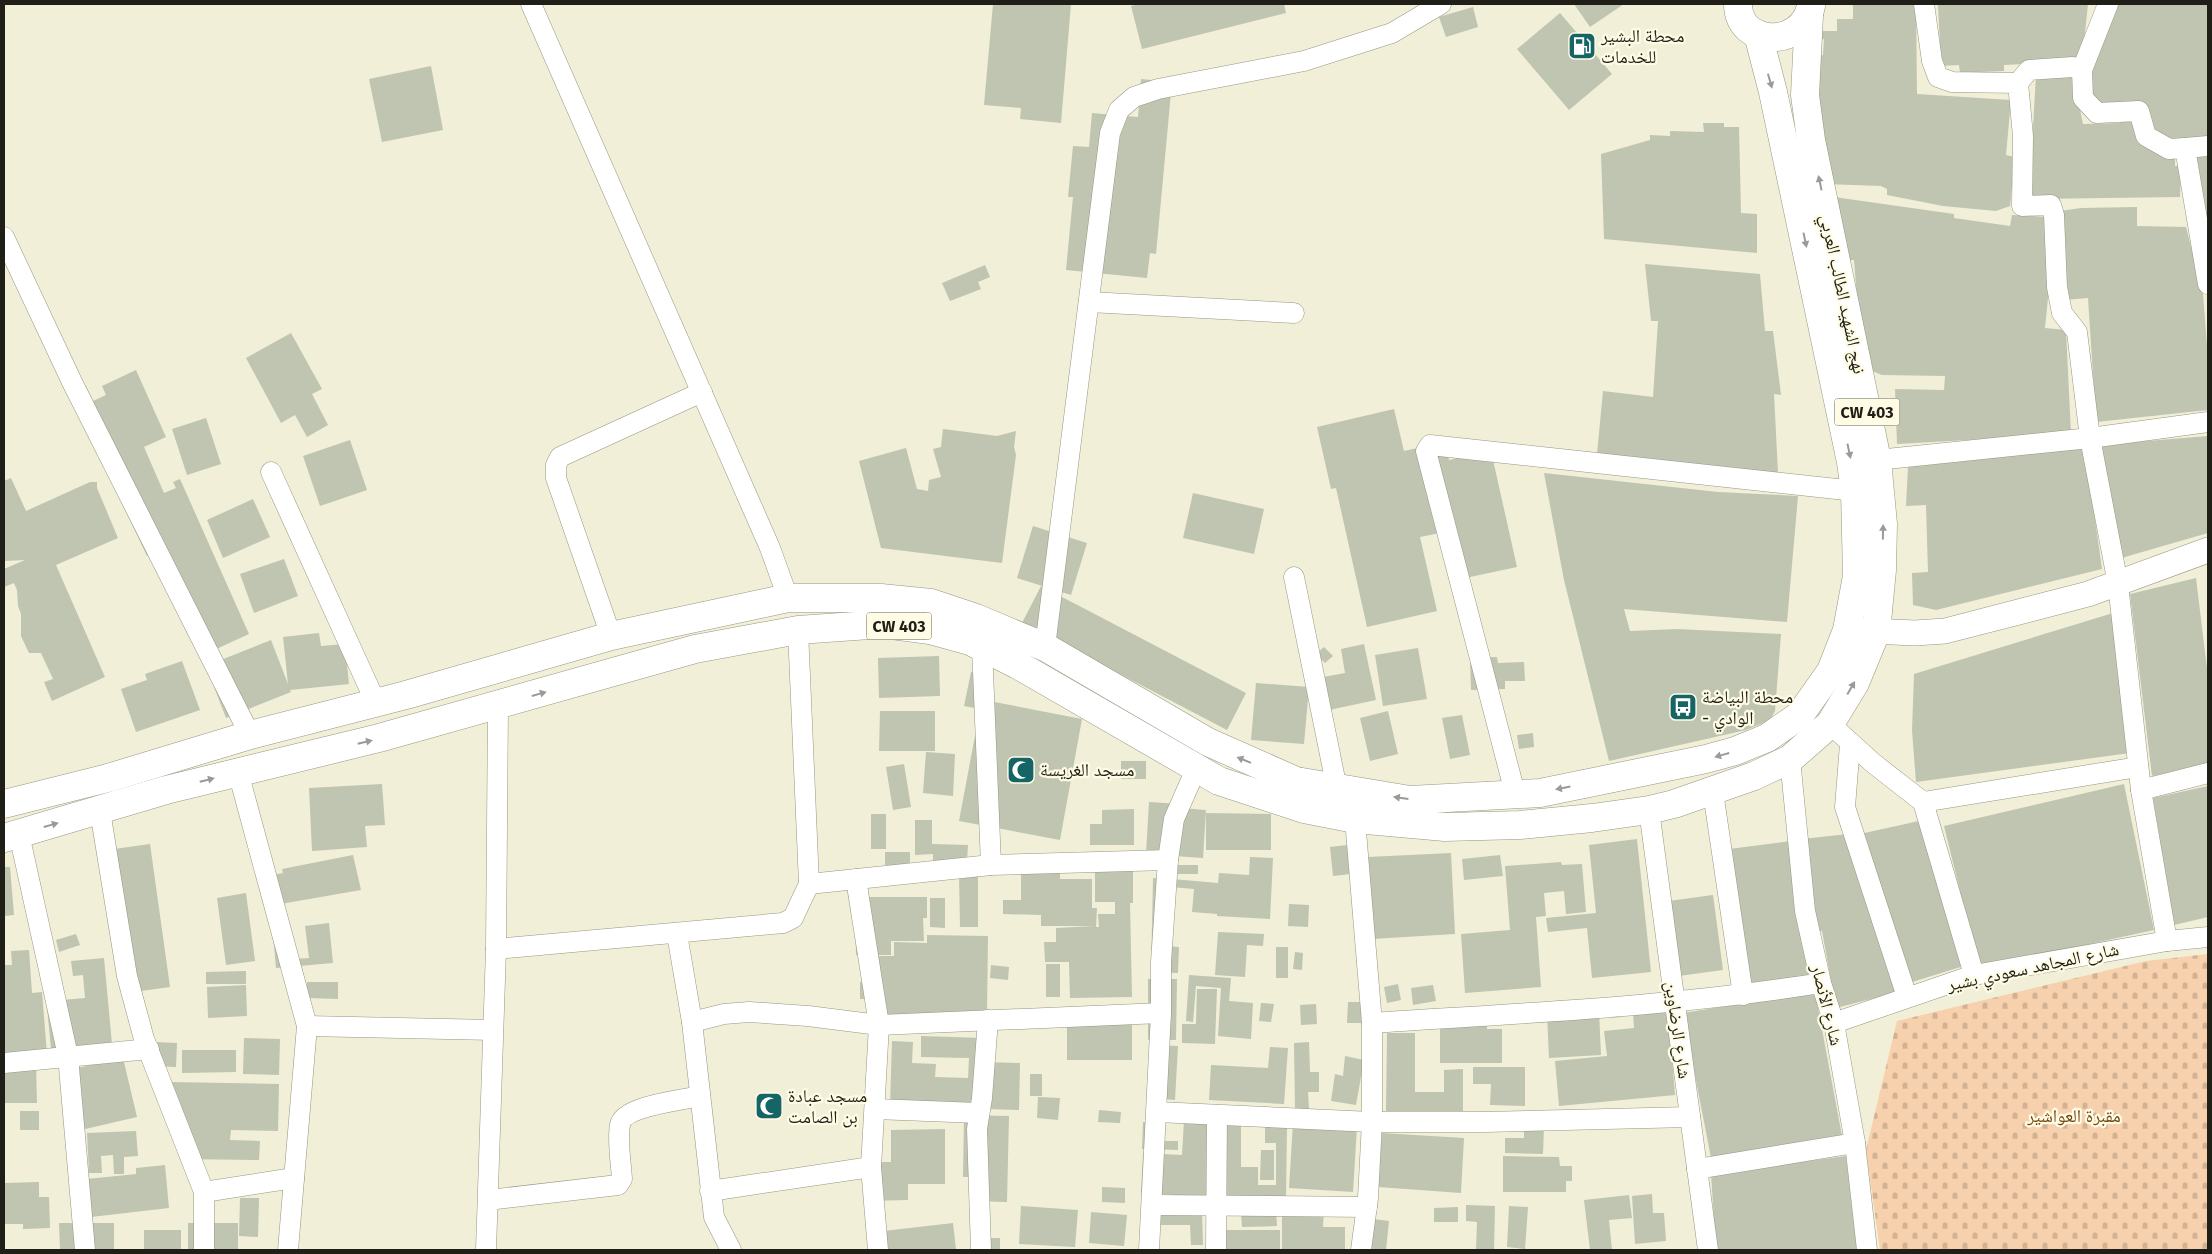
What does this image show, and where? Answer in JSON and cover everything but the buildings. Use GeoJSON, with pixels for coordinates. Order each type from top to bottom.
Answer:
{"type":"FeatureCollection","features":[{"type":"Feature","properties":{"kind":"main road"},"geometry":{"type":"LineString","coordinates":[[1738,4],[1742,18],[1748,28],[1769,38],[1782,37],[1798,29],[1810,9]]}},
{"type":"Feature","properties":{"kind":"main road","name":"نهج الشهيد الطالب العربي"},"geometry":{"type":"LineString","coordinates":[[1780,765],[1830,724],[1855,683],[1876,632],[1882,570],[1883,524],[1877,460],[1811,140],[1806,95],[1810,9]]}},
{"type":"Feature","properties":{"kind":"main road","name":"نهج الشهيد الطالب العربي"},"geometry":{"type":"LineString","coordinates":[[1515,793],[1540,792],[1706,759],[1735,751],[1767,738],[1800,715],[1831,671],[1847,630],[1857,576],[1855,491],[1849,452],[1773,92],[1758,34]]}},
{"type":"Feature","properties":{"kind":"main road","name":"CW 403"},"geometry":{"type":"LineString","coordinates":[[4,804],[108,778],[250,735],[376,703],[611,636],[788,598],[881,598],[931,603],[976,618],[1045,647],[1208,742],[1235,756],[1296,781],[1410,800],[1515,793]]}},
{"type":"Feature","properties":{"kind":"main road","name":"CW 403"},"geometry":{"type":"LineString","coordinates":[[11,836],[166,790],[380,738],[695,649],[798,630],[884,624],[930,630],[982,647],[1018,665],[1196,769],[1242,790],[1304,809],[1354,819],[1445,827],[1520,825],[1649,810],[1713,792],[1780,765]]}},
{"type":"Feature","properties":{"kind":"street"},"geometry":{"type":"LineString","coordinates":[[531,4],[770,548],[788,598]]}},
{"type":"Feature","properties":{"kind":"street"},"geometry":{"type":"LineString","coordinates":[[1045,647],[1110,133],[1119,110],[1134,97],[1158,89],[1304,61],[1392,33],[1441,4]]}},
{"type":"Feature","properties":{"kind":"street"},"geometry":{"type":"LineString","coordinates":[[1924,4],[1932,61],[1938,77],[1952,82],[2018,83]]}},
{"type":"Feature","properties":{"kind":"street"},"geometry":{"type":"LineString","coordinates":[[2108,4],[2082,70],[2083,98],[2097,113],[2139,111],[2146,136],[2169,149],[2208,146]]}},
{"type":"Feature","properties":{"kind":"street"},"geometry":{"type":"LineString","coordinates":[[2082,70],[2073,67],[2029,70],[2018,83],[2023,136],[2022,206],[2051,205],[2062,314],[2077,332],[2090,438],[2118,584],[2141,790],[2167,941]]}},
{"type":"Feature","properties":{"kind":"street"},"geometry":{"type":"LineString","coordinates":[[2185,148],[2208,284]]}},
{"type":"Feature","properties":{"kind":"street"},"geometry":{"type":"LineString","coordinates":[[4,237],[72,382],[250,735]]}},
{"type":"Feature","properties":{"kind":"street"},"geometry":{"type":"LineString","coordinates":[[1089,302],[1294,313]]}},
{"type":"Feature","properties":{"kind":"street"},"geometry":{"type":"LineString","coordinates":[[611,636],[556,478],[556,465],[560,457],[702,392]]}},
{"type":"Feature","properties":{"kind":"street"},"geometry":{"type":"LineString","coordinates":[[1877,460],[2090,438],[2208,422]]}},
{"type":"Feature","properties":{"kind":"street"},"geometry":{"type":"LineString","coordinates":[[1515,793],[1426,451],[1430,445],[1855,491]]}},
{"type":"Feature","properties":{"kind":"street"},"geometry":{"type":"LineString","coordinates":[[271,472],[376,703]]}},
{"type":"Feature","properties":{"kind":"street"},"geometry":{"type":"LineString","coordinates":[[1847,630],[1876,632],[1945,631],[2088,594],[2208,550]]}},
{"type":"Feature","properties":{"kind":"street"},"geometry":{"type":"LineString","coordinates":[[1294,577],[1337,789],[1354,819],[1372,1023],[1372,1122],[1361,1250]]}},
{"type":"Feature","properties":{"kind":"street"},"geometry":{"type":"LineString","coordinates":[[496,949],[783,923],[793,918],[809,884],[798,630]]}},
{"type":"Feature","properties":{"kind":"street"},"geometry":{"type":"LineString","coordinates":[[982,647],[991,865]]}},
{"type":"Feature","properties":{"kind":"street"},"geometry":{"type":"LineString","coordinates":[[486,1250],[496,949],[498,706]]}},
{"type":"Feature","properties":{"kind":"street"},"geometry":{"type":"LineString","coordinates":[[1830,724],[1850,744],[1923,802],[1974,975]]}},
{"type":"Feature","properties":{"kind":"street"},"geometry":{"type":"LineString","coordinates":[[1850,744],[1845,807],[1906,997]]}},
{"type":"Feature","properties":{"kind":"street","name":"شارع الأنصار"},"geometry":{"type":"LineString","coordinates":[[1780,765],[1821,983],[1834,1022],[1855,1143],[1867,1250]]}},
{"type":"Feature","properties":{"kind":"street"},"geometry":{"type":"LineString","coordinates":[[1923,802],[2138,767]]}},
{"type":"Feature","properties":{"kind":"street"},"geometry":{"type":"LineString","coordinates":[[1149,1250],[1157,1112],[1161,962],[1168,860],[1174,819],[1196,769]]}},
{"type":"Feature","properties":{"kind":"street"},"geometry":{"type":"LineString","coordinates":[[238,772],[308,1026],[288,1250]]}},
{"type":"Feature","properties":{"kind":"street"},"geometry":{"type":"LineString","coordinates":[[2141,790],[2208,773]]}},
{"type":"Feature","properties":{"kind":"street"},"geometry":{"type":"LineString","coordinates":[[1713,792],[1743,995]]}},
{"type":"Feature","properties":{"kind":"street","name":"شارع الرضاوين"},"geometry":{"type":"LineString","coordinates":[[1649,810],[1708,1250]]}},
{"type":"Feature","properties":{"kind":"street"},"geometry":{"type":"LineString","coordinates":[[100,811],[126,976],[149,1049],[204,1192],[204,1250]]}},
{"type":"Feature","properties":{"kind":"street"},"geometry":{"type":"LineString","coordinates":[[11,836],[68,1056],[85,1250]]}},
{"type":"Feature","properties":{"kind":"street"},"geometry":{"type":"LineString","coordinates":[[809,884],[991,865],[1168,860]]}},
{"type":"Feature","properties":{"kind":"street"},"geometry":{"type":"LineString","coordinates":[[856,879],[879,1025],[871,1167],[878,1250]]}},
{"type":"Feature","properties":{"kind":"street"},"geometry":{"type":"LineString","coordinates":[[677,934],[692,1022],[714,1217],[724,1249]]}},
{"type":"Feature","properties":{"kind":"street","name":"شارع المجاهد سعودي بشير"},"geometry":{"type":"LineString","coordinates":[[1834,1022],[1974,975],[2167,941],[2208,937]]}},
{"type":"Feature","properties":{"kind":"street"},"geometry":{"type":"LineString","coordinates":[[1372,1023],[1674,1002],[1743,995],[1821,983]]}},
{"type":"Feature","properties":{"kind":"street"},"geometry":{"type":"LineString","coordinates":[[692,1022],[724,1014],[749,1012],[808,1016],[879,1025],[1161,1013]]}},
{"type":"Feature","properties":{"kind":"street"},"geometry":{"type":"LineString","coordinates":[[981,1250],[977,1129],[988,1020]]}},
{"type":"Feature","properties":{"kind":"street"},"geometry":{"type":"LineString","coordinates":[[308,1026],[493,1030]]}},
{"type":"Feature","properties":{"kind":"street"},"geometry":{"type":"LineString","coordinates":[[4,1063],[149,1049]]}},
{"type":"Feature","properties":{"kind":"street"},"geometry":{"type":"LineString","coordinates":[[488,1200],[618,1185],[622,1179],[620,1124],[625,1115],[636,1110],[700,1096]]}},
{"type":"Feature","properties":{"kind":"street"},"geometry":{"type":"LineString","coordinates":[[875,1109],[979,1113]]}},
{"type":"Feature","properties":{"kind":"street"},"geometry":{"type":"LineString","coordinates":[[1157,1112],[1372,1122],[1485,1122],[1690,1117]]}},
{"type":"Feature","properties":{"kind":"street"},"geometry":{"type":"LineString","coordinates":[[1216,1250],[1217,1115]]}},
{"type":"Feature","properties":{"kind":"street"},"geometry":{"type":"LineString","coordinates":[[1697,1169],[1855,1143]]}},
{"type":"Feature","properties":{"kind":"street"},"geometry":{"type":"LineString","coordinates":[[710,1190],[871,1167]]}},
{"type":"Feature","properties":{"kind":"street"},"geometry":{"type":"LineString","coordinates":[[204,1192],[294,1178]]}},
{"type":"Feature","properties":{"kind":"street"},"geometry":{"type":"LineString","coordinates":[[1152,1205],[1366,1207]]}},
{"type":"Feature","properties":{"kind":"green space","name":"مقبرة العواشير"},"geometry":{"type":"Polygon","coordinates":[[[2208,954],[2208,1250],[1880,1250],[1866,1150],[1897,1021],[2146,961],[2208,954]]]}},
{"type":"Feature","properties":{"kind":"place","name":"محطة البشير للخدمات"},"geometry":{"type":"Point","coordinates":[1582,46]}},
{"type":"Feature","properties":{"kind":"place","name":"محطة البياضة - الوادي"},"geometry":{"type":"Point","coordinates":[1683,707]}},
{"type":"Feature","properties":{"kind":"place","name":"مسجد الغريسة"},"geometry":{"type":"Point","coordinates":[1021,770]}},
{"type":"Feature","properties":{"kind":"place","name":"مسجد عبادة بن الصامت"},"geometry":{"type":"Point","coordinates":[769,1106]}}]}
